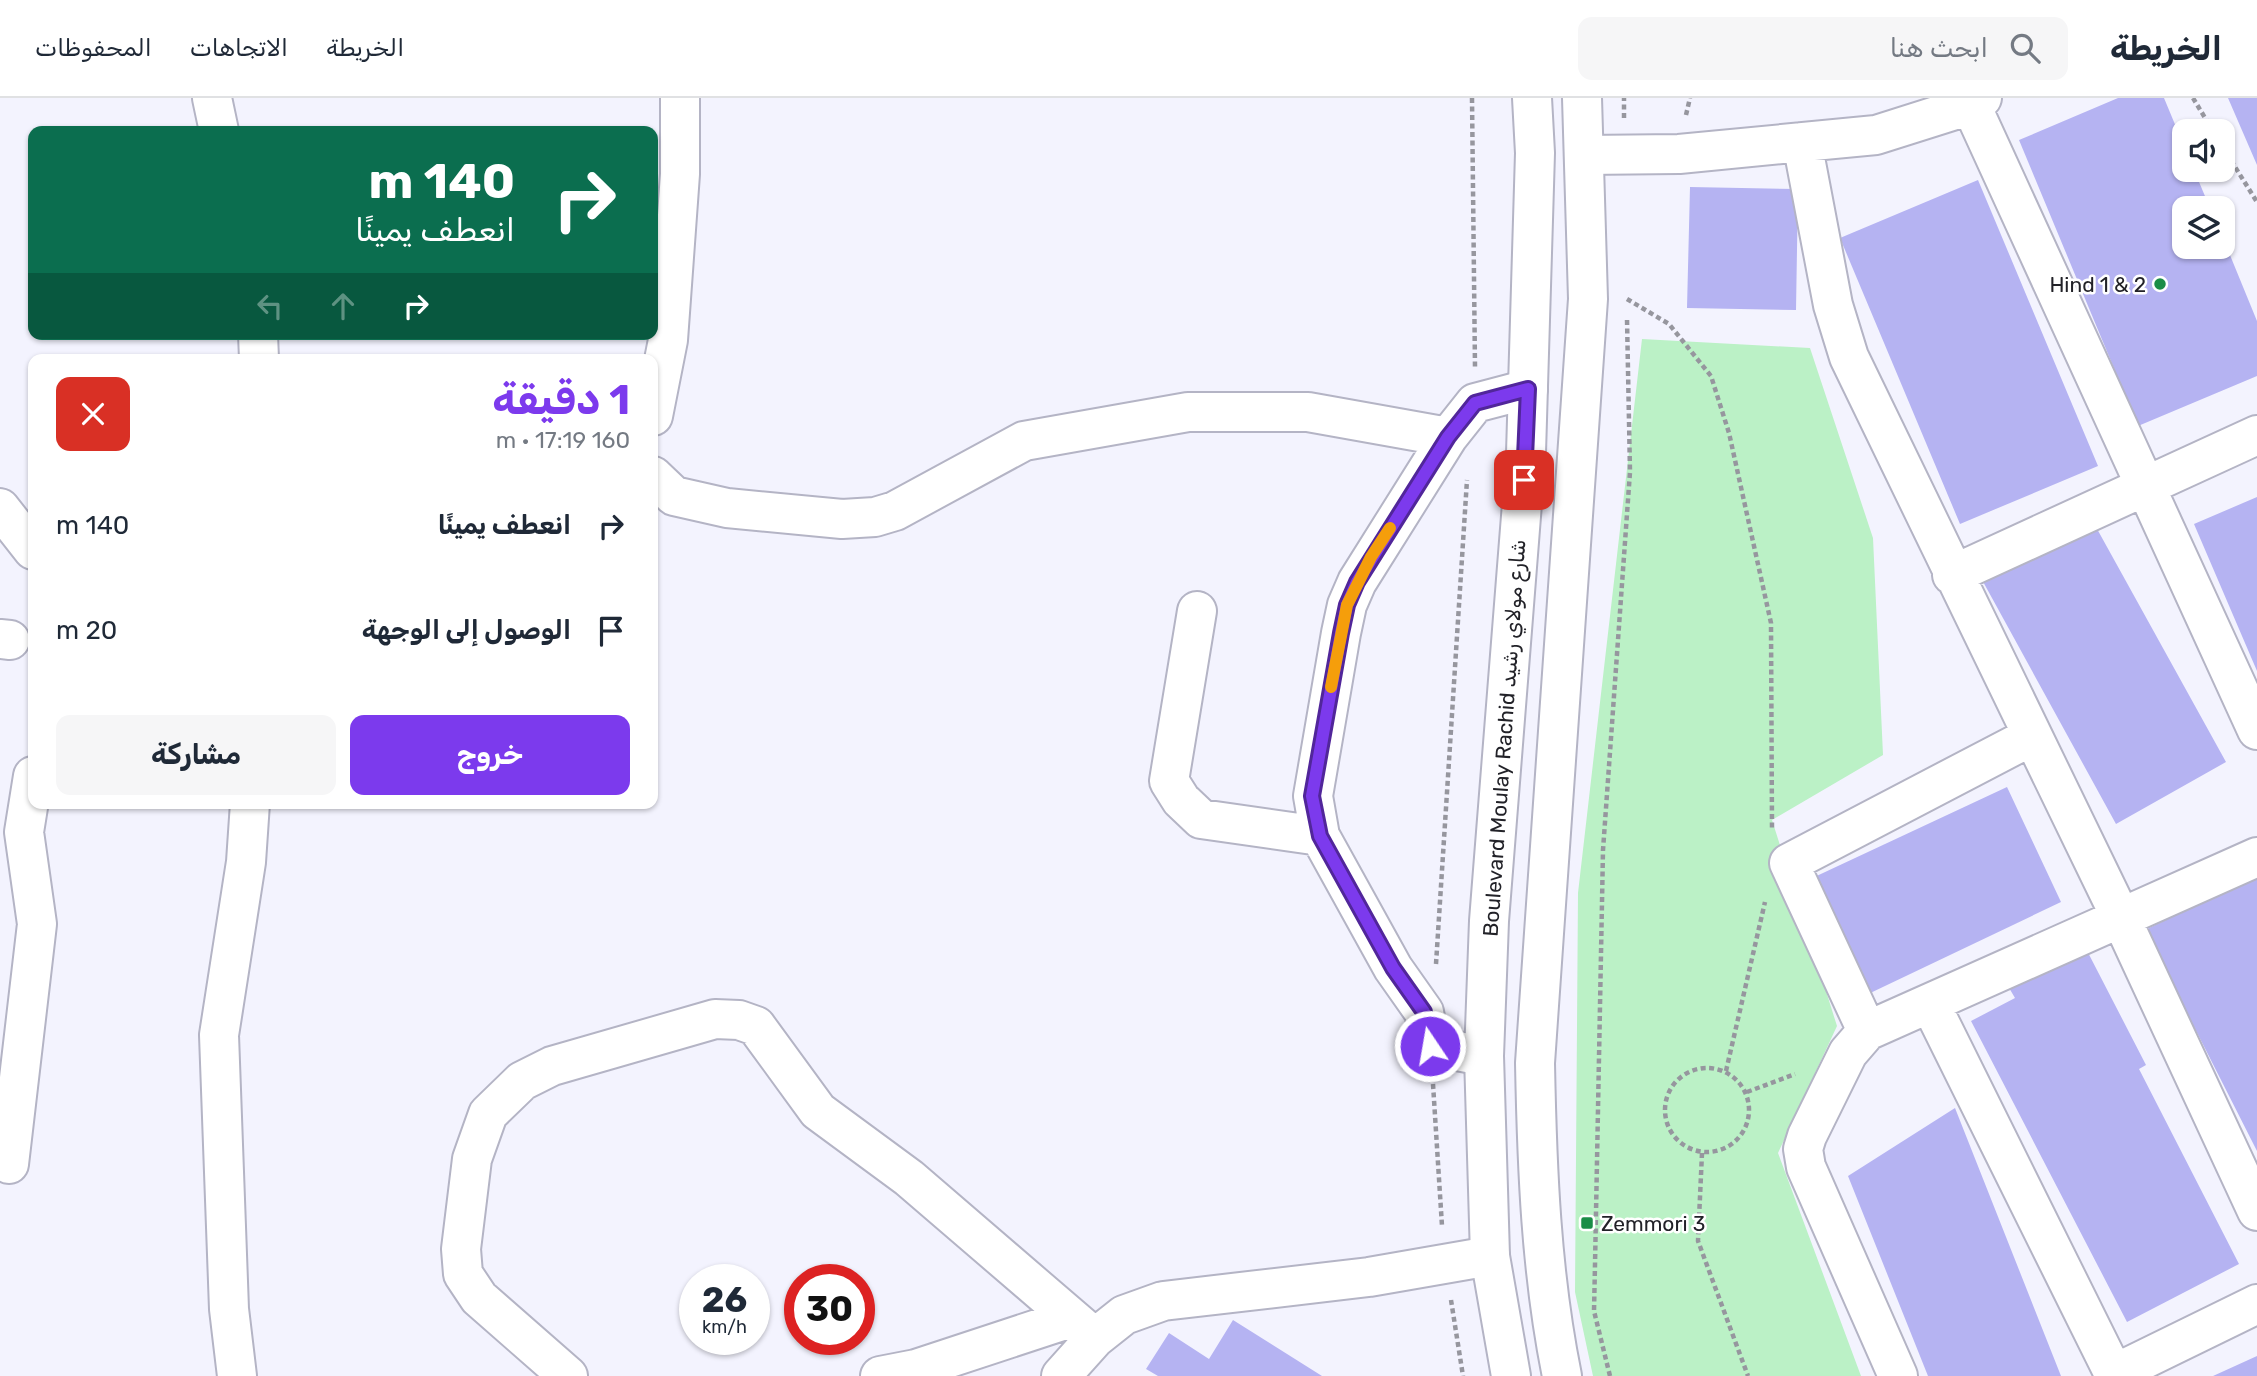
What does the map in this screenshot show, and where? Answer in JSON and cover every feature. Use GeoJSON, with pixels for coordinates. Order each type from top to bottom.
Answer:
{"type":"FeatureCollection","features":[{"type":"Feature","properties":{"kind":"street"},"geometry":{"type":"LineString","coordinates":[[212,98],[218,126]]}},
{"type":"Feature","properties":{"kind":"street"},"geometry":{"type":"LineString","coordinates":[[658,391],[668,340],[680,174],[680,98]]}},
{"type":"Feature","properties":{"kind":"street","name":"Boulevard Moulay Rachid شارع مولاي رشيد"},"geometry":{"type":"LineString","coordinates":[[1511,1376],[1490,1256],[1484,1056],[1489,921],[1526,453],[1535,153],[1532,98]]}},
{"type":"Feature","properties":{"kind":"street"},"geometry":{"type":"LineString","coordinates":[[1562,1376],[1551,1323],[1543,1238],[1535,1063],[1587,312],[1582,98]]}},
{"type":"Feature","properties":{"kind":"street"},"geometry":{"type":"LineString","coordinates":[[1584,155],[1679,154],[1876,135],[1921,109],[1976,102],[2257,730]]}},
{"type":"Feature","properties":{"kind":"street"},"geometry":{"type":"LineString","coordinates":[[1802,142],[1833,305],[1849,357],[1877,411],[1952,575],[2121,918],[2257,1211]]}},
{"type":"Feature","properties":{"kind":"street"},"geometry":{"type":"LineString","coordinates":[[1484,1056],[1430,1046],[1424,1012],[1393,968],[1320,836],[1312,796],[1347,605],[1371,557],[1426,476],[1448,437],[1475,403],[1528,389]]}},
{"type":"Feature","properties":{"kind":"street"},"geometry":{"type":"LineString","coordinates":[[658,481],[674,496],[727,508],[830,518],[875,517],[895,511],[1024,441],[1188,412],[1308,412],[1448,437]]}},
{"type":"Feature","properties":{"kind":"street"},"geometry":{"type":"LineString","coordinates":[[1952,575],[2257,435]]}},
{"type":"Feature","properties":{"kind":"street"},"geometry":{"type":"LineString","coordinates":[[0,508],[28,544]]}},
{"type":"Feature","properties":{"kind":"street"},"geometry":{"type":"LineString","coordinates":[[1196,611],[1169,781],[1181,800],[1201,820],[1320,836]]}},
{"type":"Feature","properties":{"kind":"street"},"geometry":{"type":"LineString","coordinates":[[1867,1031],[1780,847],[2032,736]]}},
{"type":"Feature","properties":{"kind":"street"},"geometry":{"type":"LineString","coordinates":[[9,1164],[37,924],[24,832],[28,807]]}},
{"type":"Feature","properties":{"kind":"street"},"geometry":{"type":"LineString","coordinates":[[237,1376],[229,1309],[219,1035],[246,862],[250,809]]}},
{"type":"Feature","properties":{"kind":"street"},"geometry":{"type":"LineString","coordinates":[[1898,1376],[1806,1167],[1803,1149],[1848,1054],[1867,1031],[2257,857]]}},
{"type":"Feature","properties":{"kind":"street"},"geometry":{"type":"LineString","coordinates":[[1930,1003],[2115,1375],[2257,1304]]}},
{"type":"Feature","properties":{"kind":"street"},"geometry":{"type":"LineString","coordinates":[[568,1376],[479,1298],[463,1274],[461,1248],[472,1159],[488,1114],[522,1081],[552,1066],[715,1019],[739,1020],[756,1027],[818,1111],[909,1178],[1083,1328]]}},
{"type":"Feature","properties":{"kind":"street"},"geometry":{"type":"LineString","coordinates":[[880,1376],[1083,1328],[1163,1301],[1369,1277],[1490,1256]]}},
{"type":"Feature","properties":{"kind":"street"},"geometry":{"type":"LineString","coordinates":[[1061,1376],[1083,1328]]}},
{"type":"Feature","properties":{"kind":"path"},"geometry":{"type":"LineString","coordinates":[[1472,98],[1475,403]]}},
{"type":"Feature","properties":{"kind":"path"},"geometry":{"type":"LineString","coordinates":[[1624,153],[1625,98]]}},
{"type":"Feature","properties":{"kind":"path"},"geometry":{"type":"LineString","coordinates":[[2193,98],[2206,119]]}},
{"type":"Feature","properties":{"kind":"path"},"geometry":{"type":"LineString","coordinates":[[2235,167],[2257,202]]}},
{"type":"Feature","properties":{"kind":"path"},"geometry":{"type":"LineString","coordinates":[[1609,1376],[1594,1311],[1602,850],[1630,472],[1627,285]]}},
{"type":"Feature","properties":{"kind":"path"},"geometry":{"type":"LineString","coordinates":[[1627,299],[1669,324],[1711,376],[1729,433],[1771,623],[1780,847],[1726,1071]]}},
{"type":"Feature","properties":{"kind":"path"},"geometry":{"type":"LineString","coordinates":[[1435,976],[1468,476]]}},
{"type":"Feature","properties":{"kind":"path"},"geometry":{"type":"LineString","coordinates":[[1430,1046],[1445,1263],[1463,1376]]}},
{"type":"Feature","properties":{"kind":"path"},"geometry":{"type":"LineString","coordinates":[[1696,1068],[1726,1071],[1747,1092],[1749,1122],[1731,1146],[1702,1153],[1675,1140],[1663,1113],[1672,1084],[1696,1068]]}},
{"type":"Feature","properties":{"kind":"path"},"geometry":{"type":"LineString","coordinates":[[1702,1153],[1698,1241],[1748,1376]]}},
{"type":"Feature","properties":{"kind":"green space"},"geometry":{"type":"Polygon","coordinates":[[[1642,339],[1810,348],[1873,538],[1883,755],[1772,820],[1837,1026],[1778,1153],[1861,1376],[1593,1376],[1575,1292],[1578,893],[1642,339]]]}},
{"type":"Feature","properties":{"kind":"building","name":"Hind 1 & 2"},"geometry":{"type":"Polygon","coordinates":[[[2118,98],[2164,98],[2173,119],[2172,182],[2199,182],[2205,196],[2172,196],[2172,259],[2232,259],[2257,321],[2257,376],[2138,426],[2019,140],[2118,98]]]}},
{"type":"Feature","properties":{"kind":"building"},"geometry":{"type":"Polygon","coordinates":[[[2228,98],[2257,98],[2257,165],[2228,98]]]}},
{"type":"Feature","properties":{"kind":"building"},"geometry":{"type":"Polygon","coordinates":[[[1978,180],[2098,466],[1960,524],[1840,238],[1978,180]]]}},
{"type":"Feature","properties":{"kind":"building"},"geometry":{"type":"Polygon","coordinates":[[[1690,187],[1798,189],[1796,310],[1687,308],[1690,187]]]}},
{"type":"Feature","properties":{"kind":"building"},"geometry":{"type":"Polygon","coordinates":[[[2257,497],[2257,671],[2194,524],[2257,497]]]}},
{"type":"Feature","properties":{"kind":"building"},"geometry":{"type":"Polygon","coordinates":[[[2091,518],[2226,762],[2116,824],[1981,578],[2091,518]]]}},
{"type":"Feature","properties":{"kind":"building"},"geometry":{"type":"Polygon","coordinates":[[[2007,787],[2061,902],[1864,996],[1808,880],[2007,787]]]}},
{"type":"Feature","properties":{"kind":"building"},"geometry":{"type":"Polygon","coordinates":[[[2257,869],[2257,1151],[2145,930],[2257,869]]]}},
{"type":"Feature","properties":{"kind":"building"},"geometry":{"type":"Polygon","coordinates":[[[2082,941],[2146,1065],[2139,1069],[2239,1264],[2127,1322],[1971,1021],[2015,998],[2005,981],[2082,941]]]}},
{"type":"Feature","properties":{"kind":"building"},"geometry":{"type":"Polygon","coordinates":[[[1955,1108],[2061,1376],[1928,1376],[1848,1176],[1955,1108]]]}},
{"type":"Feature","properties":{"kind":"building"},"geometry":{"type":"Polygon","coordinates":[[[1233,1320],[1322,1376],[1158,1376],[1146,1369],[1169,1333],[1209,1359],[1233,1320]]]}},
{"type":"Feature","properties":{"kind":"building"},"geometry":{"type":"Polygon","coordinates":[[[2257,1356],[2257,1376],[2213,1376],[2257,1356]]]}},
{"type":"Feature","properties":{"kind":"slow traffic"},"geometry":{"type":"LineString","coordinates":[[1331,687],[1347,605],[1357,582],[1390,528]]}},
{"type":"Feature","properties":{"kind":"place","name":"Hind 1 & 2"},"geometry":{"type":"Point","coordinates":[2160,284]}},
{"type":"Feature","properties":{"kind":"place","name":"Zemmori 3"},"geometry":{"type":"Point","coordinates":[1587,1223]}},
{"type":"Feature","properties":{"kind":"route"},"geometry":{"type":"LineString","coordinates":[[1430,1046],[1424,1012],[1393,968],[1320,836],[1312,796],[1347,605],[1371,557],[1426,476],[1448,437],[1475,403],[1528,389],[1524,480]]}}]}
